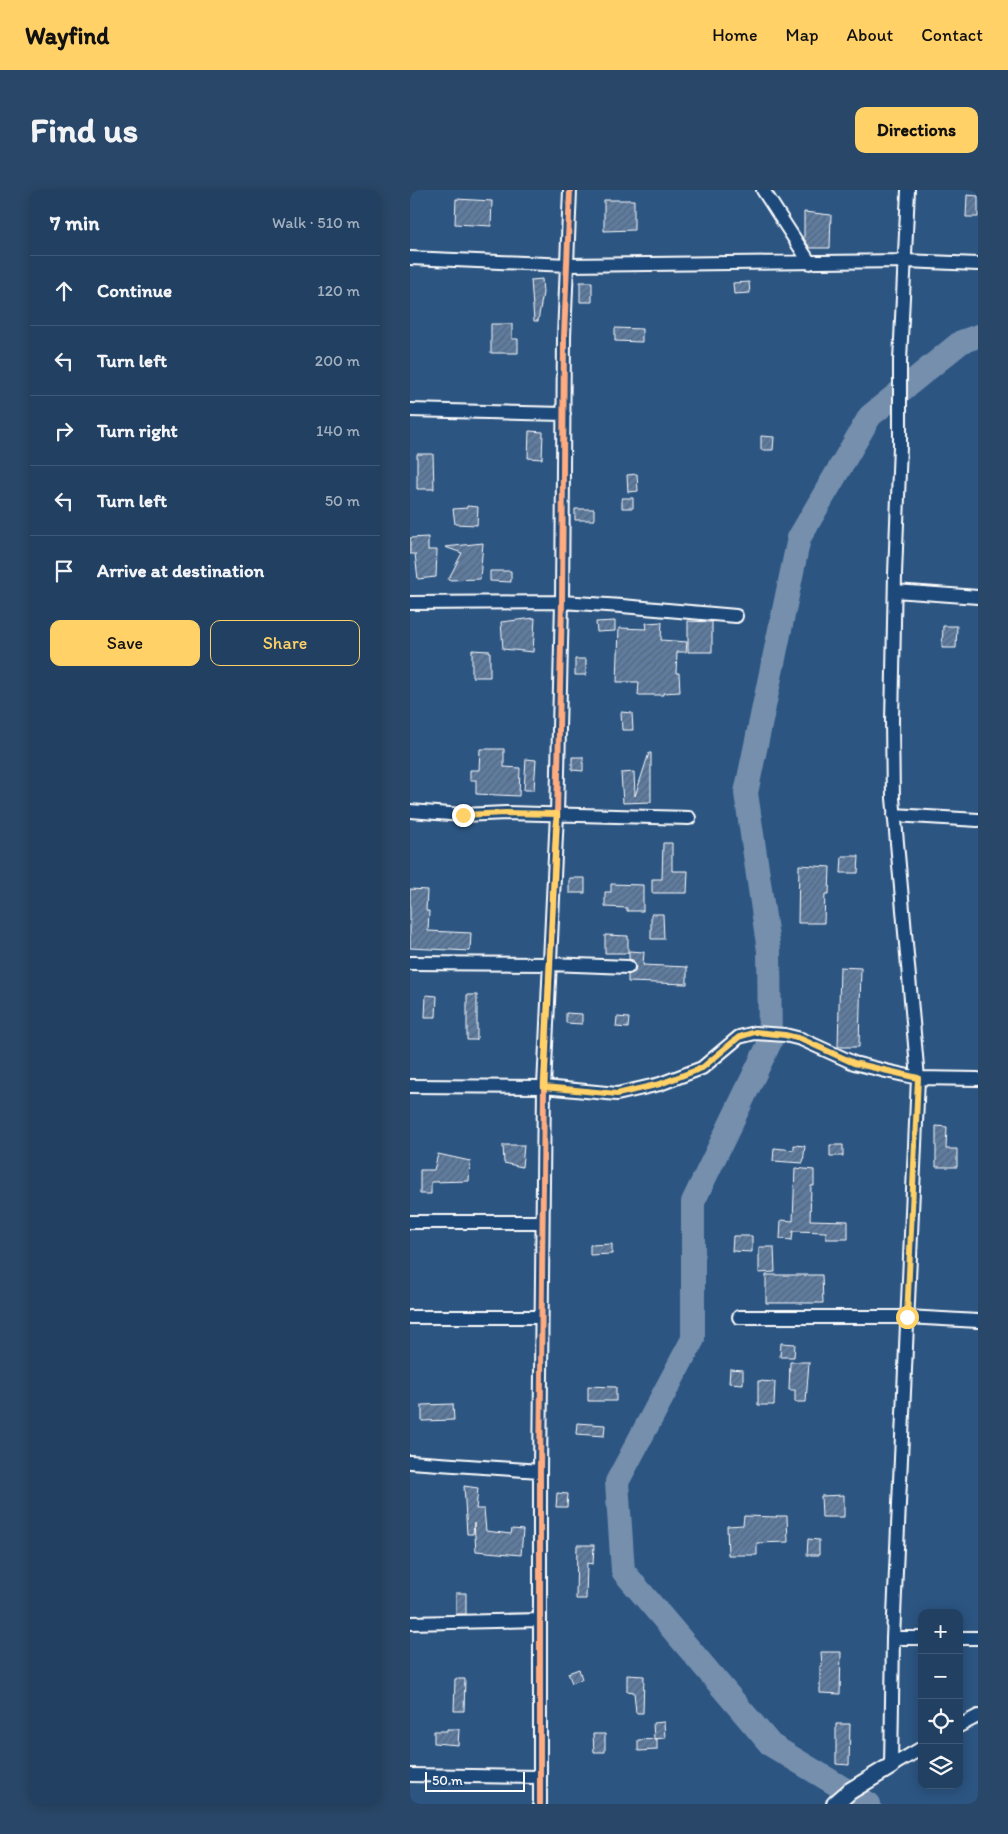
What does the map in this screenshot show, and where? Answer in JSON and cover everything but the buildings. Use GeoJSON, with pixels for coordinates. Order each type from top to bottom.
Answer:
{"type":"FeatureCollection","features":[{"type":"Feature","properties":{"kind":"street"},"geometry":{"type":"LineString","coordinates":[[540,1804],[540,1471],[544,1087],[557,814],[570,190]]}},
{"type":"Feature","properties":{"kind":"street"},"geometry":{"type":"LineString","coordinates":[[763,190],[810,263]]}},
{"type":"Feature","properties":{"kind":"street"},"geometry":{"type":"LineString","coordinates":[[891,1766],[893,1638],[918,1078],[894,815],[892,721],[894,590],[900,446],[900,361],[908,190]]}},
{"type":"Feature","properties":{"kind":"street"},"geometry":{"type":"LineString","coordinates":[[410,258],[568,265],[905,261],[978,264]]}},
{"type":"Feature","properties":{"kind":"street"},"geometry":{"type":"LineString","coordinates":[[410,410],[564,414]]}},
{"type":"Feature","properties":{"kind":"street"},"geometry":{"type":"LineString","coordinates":[[894,590],[978,597]]}},
{"type":"Feature","properties":{"kind":"street"},"geometry":{"type":"LineString","coordinates":[[410,603],[562,602],[736,616]]}},
{"type":"Feature","properties":{"kind":"street"},"geometry":{"type":"LineString","coordinates":[[410,811],[463,815],[506,813],[689,818]]}},
{"type":"Feature","properties":{"kind":"street"},"geometry":{"type":"LineString","coordinates":[[894,815],[978,820]]}},
{"type":"Feature","properties":{"kind":"street"},"geometry":{"type":"LineString","coordinates":[[410,963],[550,964],[628,967]]}},
{"type":"Feature","properties":{"kind":"street"},"geometry":{"type":"LineString","coordinates":[[410,1086],[544,1087],[617,1094],[660,1084],[702,1068],[739,1037],[755,1032],[785,1035],[801,1039],[854,1063],[918,1078],[978,1079]]}},
{"type":"Feature","properties":{"kind":"street"},"geometry":{"type":"LineString","coordinates":[[410,1222],[542,1222]]}},
{"type":"Feature","properties":{"kind":"street"},"geometry":{"type":"LineString","coordinates":[[410,1317],[541,1317]]}},
{"type":"Feature","properties":{"kind":"street"},"geometry":{"type":"LineString","coordinates":[[739,1317],[907,1317],[978,1321]]}},
{"type":"Feature","properties":{"kind":"street"},"geometry":{"type":"LineString","coordinates":[[410,1462],[540,1471]]}},
{"type":"Feature","properties":{"kind":"street"},"geometry":{"type":"LineString","coordinates":[[410,1623],[540,1620]]}},
{"type":"Feature","properties":{"kind":"street"},"geometry":{"type":"LineString","coordinates":[[893,1638],[918,1638]]}},
{"type":"Feature","properties":{"kind":"street"},"geometry":{"type":"LineString","coordinates":[[963,1638],[978,1638]]}},
{"type":"Feature","properties":{"kind":"street"},"geometry":{"type":"LineString","coordinates":[[963,1724],[978,1716]]}},
{"type":"Feature","properties":{"kind":"street"},"geometry":{"type":"LineString","coordinates":[[835,1804],[850,1791],[918,1750]]}},
{"type":"Feature","properties":{"kind":"street"},"geometry":{"type":"LineString","coordinates":[[410,1775],[540,1777]]}},
{"type":"Feature","properties":{"kind":"waterway"},"geometry":{"type":"LineString","coordinates":[[869,1804],[771,1745],[623,1571],[617,1482],[693,1339],[693,1202],[770,1042],[769,951],[746,793],[799,538],[870,416],[961,342],[978,336]]}},
{"type":"Feature","properties":{"kind":"cycle path"},"geometry":{"type":"LineString","coordinates":[[540,1804],[540,1471],[544,1087],[557,814],[562,602],[564,337],[570,190]]}},
{"type":"Feature","properties":{"kind":"route"},"geometry":{"type":"LineString","coordinates":[[463,815],[490,813],[557,814],[544,1087],[617,1094],[660,1084],[702,1068],[739,1037],[755,1032],[785,1035],[801,1039],[854,1063],[918,1078],[907,1317]]}}]}
